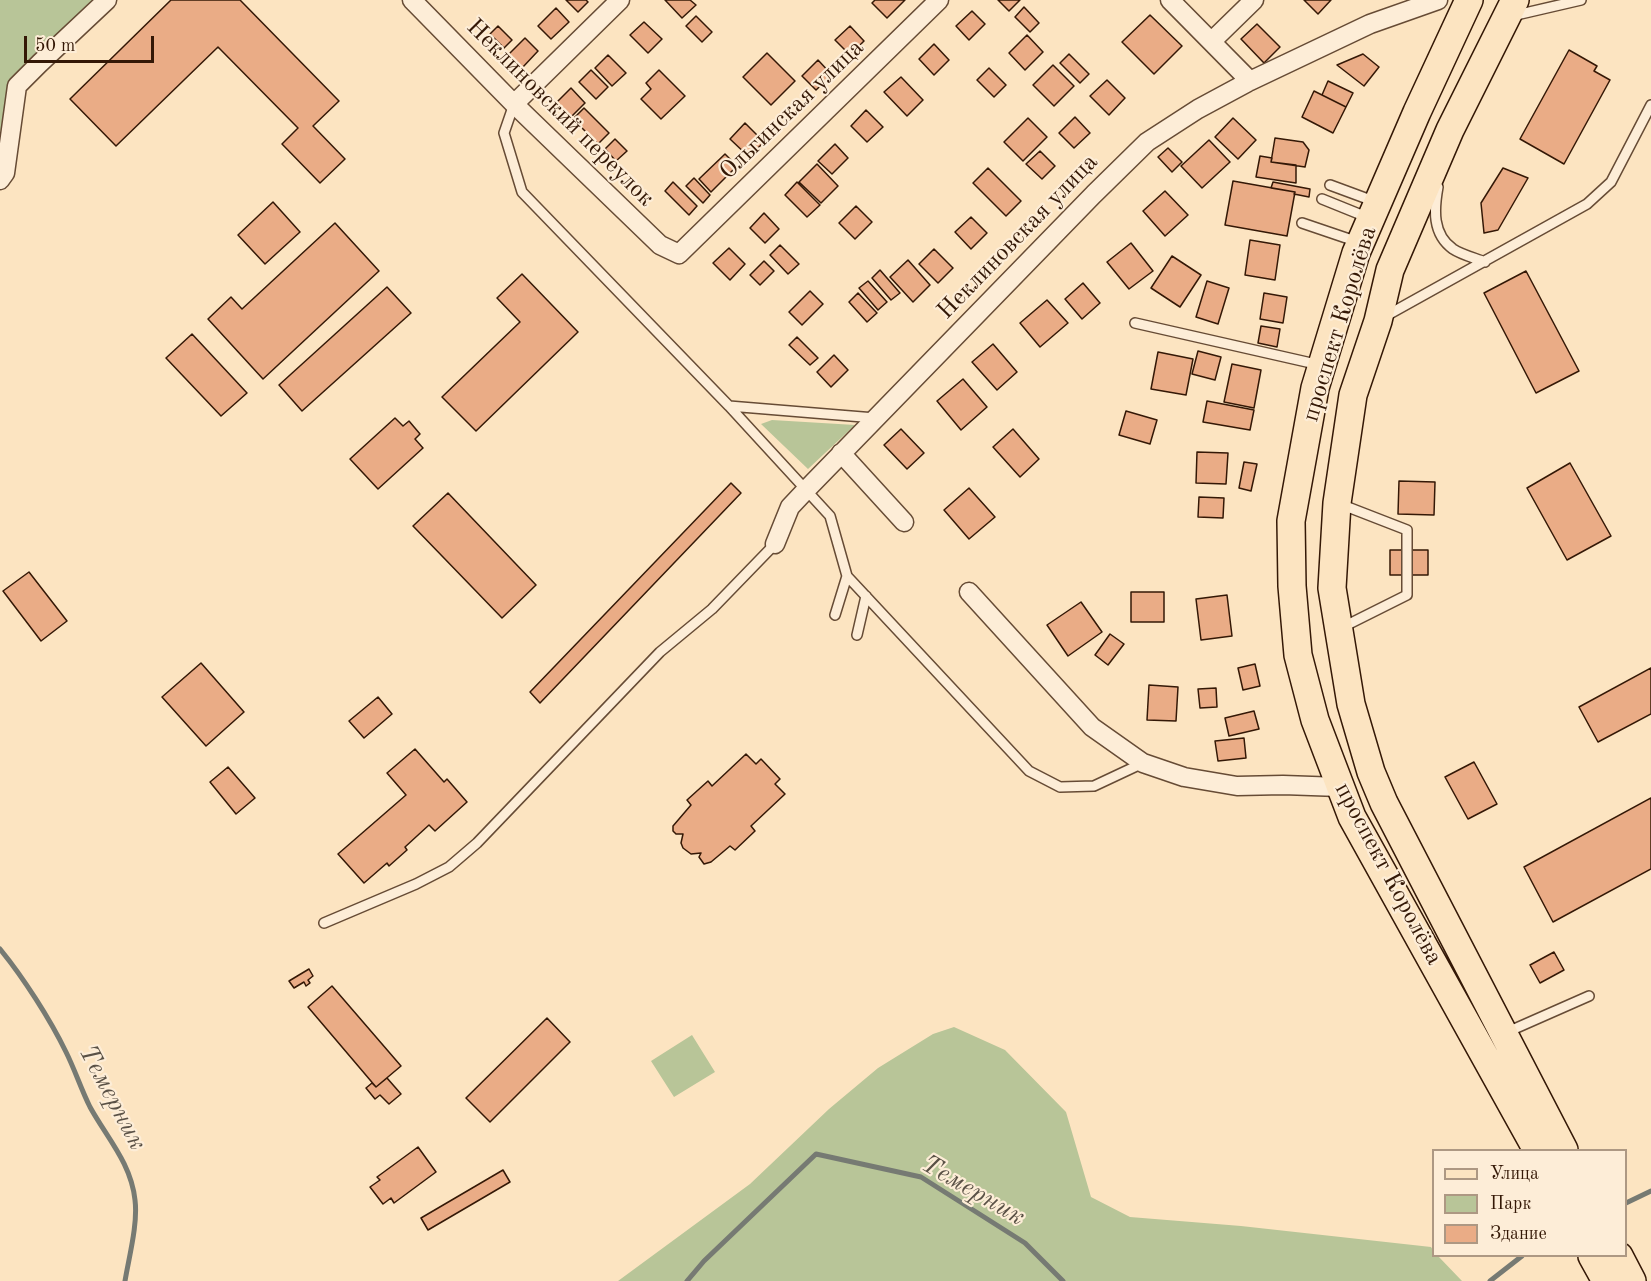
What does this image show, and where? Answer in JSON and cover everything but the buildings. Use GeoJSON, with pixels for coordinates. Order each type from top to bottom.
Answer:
{"type":"FeatureCollection","features":[{"type":"Feature","properties":{"kind":"main road","name":"проспект Королёва"},"geometry":{"type":"LineString","coordinates":[[1470,0],[1417,112],[1361,243],[1315,388],[1291,521],[1292,586],[1298,655],[1315,720],[1352,816],[1525,1102],[1563,1149]]}},
{"type":"Feature","properties":{"kind":"main road","name":"проспект Королёва"},"geometry":{"type":"LineString","coordinates":[[1511,8],[1450,130],[1390,270],[1377,321],[1353,395],[1337,503],[1332,588],[1351,704],[1371,772],[1384,803],[1503,1034],[1525,1102],[1537,1149]]}},
{"type":"Feature","properties":{"kind":"main road"},"geometry":{"type":"LineString","coordinates":[[1593,1257],[1606,1281]]}},
{"type":"Feature","properties":{"kind":"main road"},"geometry":{"type":"LineString","coordinates":[[1620,1257],[1632,1281]]}},
{"type":"Feature","properties":{"kind":"street"},"geometry":{"type":"LineString","coordinates":[[0,180],[5,173],[17,86],[107,0]]}},
{"type":"Feature","properties":{"kind":"street","name":"Неклиновский переулок"},"geometry":{"type":"LineString","coordinates":[[412,0],[514,105],[660,245],[679,254]]}},
{"type":"Feature","properties":{"kind":"street"},"geometry":{"type":"LineString","coordinates":[[514,105],[620,0]]}},
{"type":"Feature","properties":{"kind":"street","name":"Ольгинская улица"},"geometry":{"type":"LineString","coordinates":[[679,254],[939,0]]}},
{"type":"Feature","properties":{"kind":"street"},"geometry":{"type":"LineString","coordinates":[[1170,0],[1250,81]]}},
{"type":"Feature","properties":{"kind":"street"},"geometry":{"type":"LineString","coordinates":[[1212,41],[1254,0]]}},
{"type":"Feature","properties":{"kind":"street","name":"Неклиновская улица"},"geometry":{"type":"LineString","coordinates":[[775,544],[790,507],[1147,142],[1198,109],[1250,81],[1370,24],[1438,0]]}},
{"type":"Feature","properties":{"kind":"street"},"geometry":{"type":"LineString","coordinates":[[841,453],[904,522]]}},
{"type":"Feature","properties":{"kind":"street"},"geometry":{"type":"LineString","coordinates":[[969,592],[1092,727],[1143,763],[1184,777],[1237,786],[1340,787]]}},
{"type":"Feature","properties":{"kind":"lane"},"geometry":{"type":"LineString","coordinates":[[1511,8],[1581,0]]}},
{"type":"Feature","properties":{"kind":"lane"},"geometry":{"type":"LineString","coordinates":[[514,105],[504,133],[522,192],[729,406],[830,516],[847,576],[1029,771],[1060,787],[1094,786],[1143,763]]}},
{"type":"Feature","properties":{"kind":"lane"},"geometry":{"type":"LineString","coordinates":[[1377,321],[1587,204],[1611,182],[1651,105]]}},
{"type":"Feature","properties":{"kind":"lane"},"geometry":{"type":"LineString","coordinates":[[1450,130],[1434,208],[1438,230],[1452,248],[1485,262]]}},
{"type":"Feature","properties":{"kind":"lane"},"geometry":{"type":"LineString","coordinates":[[1329,185],[1375,211]]}},
{"type":"Feature","properties":{"kind":"lane"},"geometry":{"type":"LineString","coordinates":[[1322,199],[1375,211]]}},
{"type":"Feature","properties":{"kind":"lane"},"geometry":{"type":"LineString","coordinates":[[1302,223],[1361,243]]}},
{"type":"Feature","properties":{"kind":"lane"},"geometry":{"type":"LineString","coordinates":[[1135,323],[1322,365]]}},
{"type":"Feature","properties":{"kind":"lane"},"geometry":{"type":"LineString","coordinates":[[729,406],[875,418]]}},
{"type":"Feature","properties":{"kind":"lane"},"geometry":{"type":"LineString","coordinates":[[1337,503],[1407,530],[1407,595],[1338,629]]}},
{"type":"Feature","properties":{"kind":"lane"},"geometry":{"type":"LineString","coordinates":[[324,923],[416,884],[449,867],[477,843],[660,652],[712,609],[775,544]]}},
{"type":"Feature","properties":{"kind":"lane"},"geometry":{"type":"LineString","coordinates":[[835,615],[847,576]]}},
{"type":"Feature","properties":{"kind":"lane"},"geometry":{"type":"LineString","coordinates":[[857,635],[866,596]]}},
{"type":"Feature","properties":{"kind":"lane"},"geometry":{"type":"LineString","coordinates":[[1503,1034],[1589,996]]}},
{"type":"Feature","properties":{"kind":"green space"},"geometry":{"type":"Polygon","coordinates":[[[0,0],[101,0],[17,86],[0,132],[0,0]]]}},
{"type":"Feature","properties":{"kind":"green space"},"geometry":{"type":"Polygon","coordinates":[[[772,420],[855,425],[808,469],[761,424],[772,420]]]}},
{"type":"Feature","properties":{"kind":"green space"},"geometry":{"type":"Polygon","coordinates":[[[954,1027],[1005,1050],[1066,1112],[1091,1197],[1130,1217],[1241,1226],[1431,1247],[1432,1257],[1439,1257],[1462,1281],[618,1281],[750,1184],[829,1109],[878,1068],[933,1034],[954,1027]]]}},
{"type":"Feature","properties":{"kind":"green space"},"geometry":{"type":"Polygon","coordinates":[[[692,1035],[715,1072],[674,1097],[651,1061],[692,1035]]]}},
{"type":"Feature","properties":{"kind":"waterway","name":"Темерник"},"geometry":{"type":"LineString","coordinates":[[0,949],[27,985],[52,1026],[90,1107],[129,1174],[136,1209],[125,1281]]}},
{"type":"Feature","properties":{"kind":"waterway","name":"Темерник"},"geometry":{"type":"LineString","coordinates":[[687,1281],[704,1261],[816,1154],[921,1177],[1025,1243],[1063,1281]]}},
{"type":"Feature","properties":{"kind":"waterway","name":"Темерник"},"geometry":{"type":"LineString","coordinates":[[1627,1203],[1651,1191]]}},
{"type":"Feature","properties":{"kind":"waterway","name":"Темерник"},"geometry":{"type":"LineString","coordinates":[[1490,1281],[1521,1257]]}}]}
